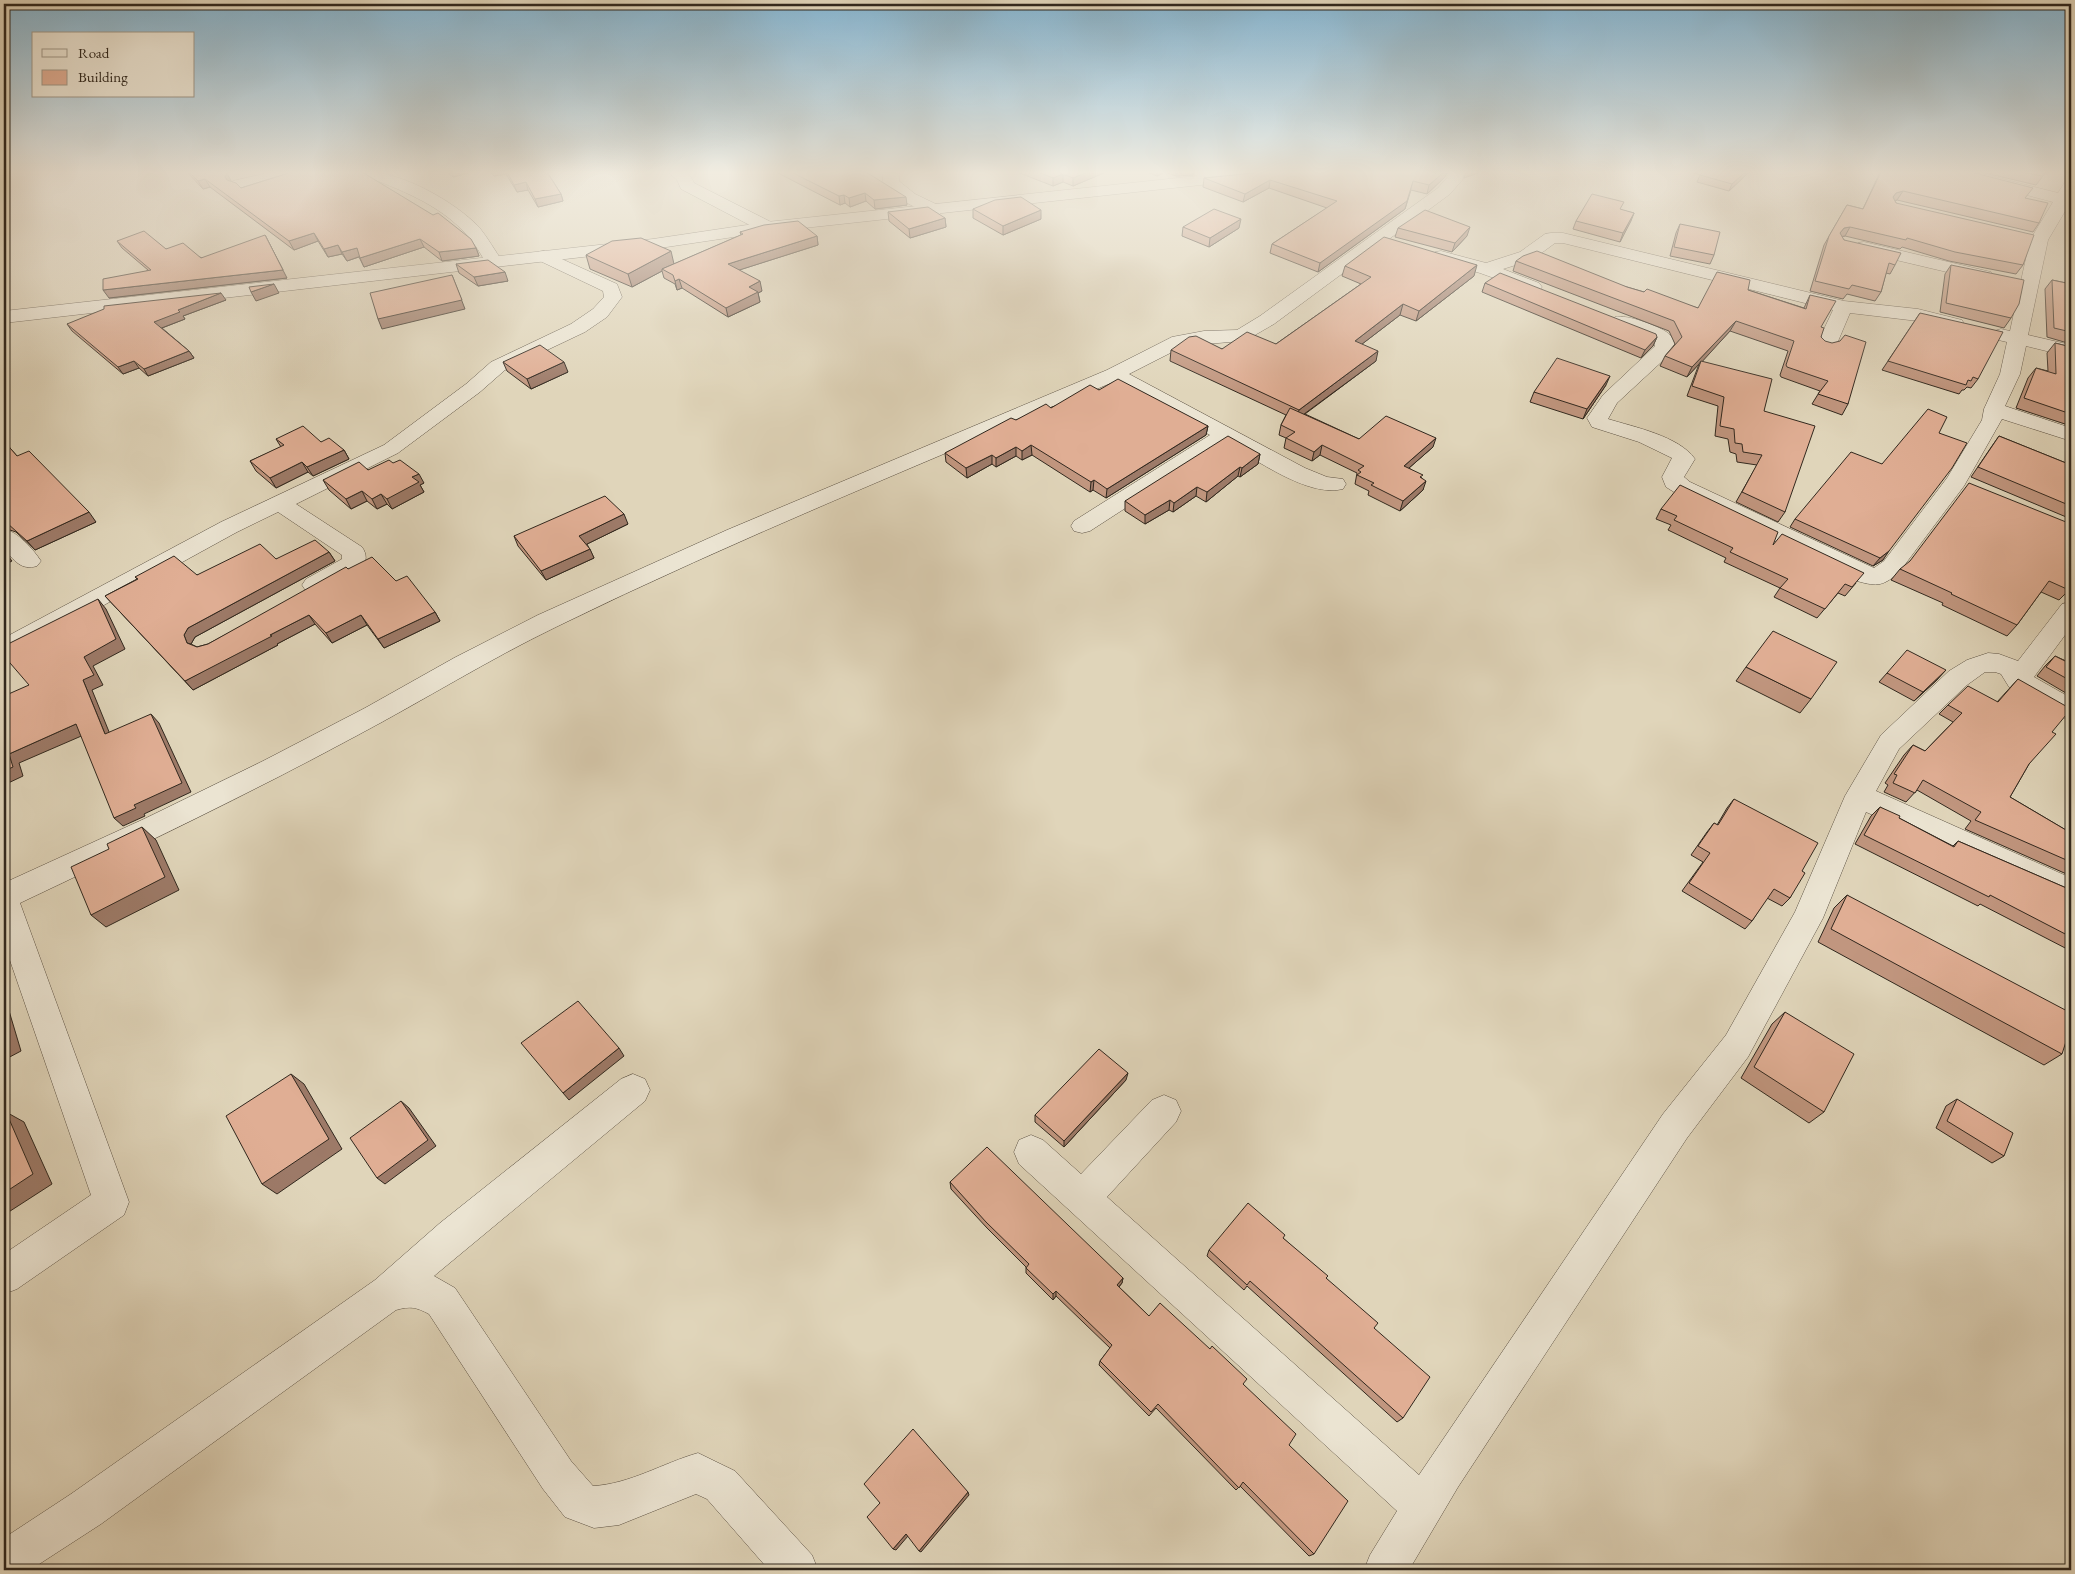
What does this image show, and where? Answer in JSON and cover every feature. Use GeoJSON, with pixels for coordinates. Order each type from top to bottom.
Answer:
{"type":"FeatureCollection","features":[{"type":"Feature","properties":{"kind":"street"},"geometry":{"type":"LineString","coordinates":[[483,245],[494,262]]}},
{"type":"Feature","properties":{"kind":"street"},"geometry":{"type":"LineString","coordinates":[[4,317],[640,245]]}},
{"type":"Feature","properties":{"kind":"street"},"geometry":{"type":"LineString","coordinates":[[4,896],[154,827],[273,768],[374,716],[463,664],[547,621],[735,535],[1114,374],[1179,341],[1204,336],[1241,334],[1267,320],[1367,245]]}},
{"type":"Feature","properties":{"kind":"street"},"geometry":{"type":"LineString","coordinates":[[1486,269],[1526,256],[1541,245]]}},
{"type":"Feature","properties":{"kind":"street"},"geometry":{"type":"LineString","coordinates":[[1593,245],[1844,308],[1918,315],[2018,340],[2071,350]]}},
{"type":"Feature","properties":{"kind":"street"},"geometry":{"type":"LineString","coordinates":[[1856,245],[2013,281]]}},
{"type":"Feature","properties":{"kind":"street"},"geometry":{"type":"LineString","coordinates":[[1604,314],[1659,335],[1663,338],[1665,346],[1660,354],[1610,398],[1597,418],[1599,423],[1670,447],[1682,454],[1684,459],[1673,477],[1674,482],[1682,487],[1865,575],[1880,577],[1964,485],[2010,374],[2018,340],[2013,281],[2026,245]]}},
{"type":"Feature","properties":{"kind":"street"},"geometry":{"type":"LineString","coordinates":[[1423,251],[1486,269],[1549,293]]}},
{"type":"Feature","properties":{"kind":"street"},"geometry":{"type":"LineString","coordinates":[[4,649],[278,502],[392,449],[473,388],[498,366],[578,328],[600,313],[613,297],[611,288],[544,256]]}},
{"type":"Feature","properties":{"kind":"street"},"geometry":{"type":"LineString","coordinates":[[1826,346],[1837,319],[1844,308]]}},
{"type":"Feature","properties":{"kind":"street"},"geometry":{"type":"LineString","coordinates":[[1114,374],[1170,406],[1309,478],[1326,485],[1335,484]]}},
{"type":"Feature","properties":{"kind":"street"},"geometry":{"type":"LineString","coordinates":[[1994,409],[2071,435]]}},
{"type":"Feature","properties":{"kind":"street"},"geometry":{"type":"LineString","coordinates":[[1082,526],[1226,434]]}},
{"type":"Feature","properties":{"kind":"street"},"geometry":{"type":"LineString","coordinates":[[278,502],[354,552],[354,563],[299,593]]}},
{"type":"Feature","properties":{"kind":"street"},"geometry":{"type":"LineString","coordinates":[[4,536],[29,561]]}},
{"type":"Feature","properties":{"kind":"street"},"geometry":{"type":"LineString","coordinates":[[2018,680],[2071,610]]}},
{"type":"Feature","properties":{"kind":"street"},"geometry":{"type":"LineString","coordinates":[[1385,1570],[1424,1507],[1676,1126],[1737,1046],[1808,918],[1858,796],[1890,742],[1958,678],[1976,666],[1988,662],[1999,663],[2010,668],[2018,680],[2071,710]]}},
{"type":"Feature","properties":{"kind":"street"},"geometry":{"type":"LineString","coordinates":[[1858,796],[2071,891]]}},
{"type":"Feature","properties":{"kind":"street"},"geometry":{"type":"LineString","coordinates":[[4,900],[111,1202],[4,1276]]}},
{"type":"Feature","properties":{"kind":"street"},"geometry":{"type":"LineString","coordinates":[[4,1563],[86,1509],[386,1294],[453,1236],[633,1090]]}},
{"type":"Feature","properties":{"kind":"street"},"geometry":{"type":"LineString","coordinates":[[1082,1198],[1164,1111]]}},
{"type":"Feature","properties":{"kind":"street"},"geometry":{"type":"LineString","coordinates":[[1031,1152],[1424,1507]]}},
{"type":"Feature","properties":{"kind":"street"},"geometry":{"type":"LineString","coordinates":[[386,1294],[411,1286],[419,1287],[442,1301],[556,1476],[580,1502],[594,1507],[619,1504],[678,1479],[698,1473],[721,1485],[796,1570]]}},
{"type":"Feature","properties":{"kind":"building"},"geometry":{"type":"Polygon","coordinates":[[[122,245],[162,245],[166,249],[176,245],[186,245],[201,258],[236,245],[270,245],[283,270],[103,290],[103,279],[151,270],[122,245]]]}},
{"type":"Feature","properties":{"kind":"building"},"geometry":{"type":"Polygon","coordinates":[[[322,245],[336,245],[324,249],[322,245]]]}},
{"type":"Feature","properties":{"kind":"building"},"geometry":{"type":"Polygon","coordinates":[[[338,245],[400,245],[360,258],[357,248],[342,252],[338,245]]]}},
{"type":"Feature","properties":{"kind":"building"},"geometry":{"type":"Polygon","coordinates":[[[429,245],[475,245],[476,248],[439,252],[429,245]]]}},
{"type":"Feature","properties":{"kind":"building"},"geometry":{"type":"Polygon","coordinates":[[[604,245],[658,245],[671,251],[628,274],[586,255],[604,245]]]}},
{"type":"Feature","properties":{"kind":"building"},"geometry":{"type":"Polygon","coordinates":[[[716,245],[787,245],[728,264],[760,281],[749,287],[758,292],[726,308],[679,279],[675,281],[673,275],[662,269],[716,245]]]}},
{"type":"Feature","properties":{"kind":"building"},"geometry":{"type":"Polygon","coordinates":[[[1276,245],[1345,245],[1320,263],[1276,245]]]}},
{"type":"Feature","properties":{"kind":"building"},"geometry":{"type":"Polygon","coordinates":[[[1373,245],[1412,245],[1477,265],[1419,311],[1403,304],[1355,341],[1378,351],[1299,410],[1171,350],[1189,337],[1196,336],[1222,349],[1247,332],[1276,344],[1371,277],[1345,266],[1373,245]]]}},
{"type":"Feature","properties":{"kind":"building"},"geometry":{"type":"Polygon","coordinates":[[[1674,245],[1716,245],[1714,255],[1674,247],[1674,245]]]}},
{"type":"Feature","properties":{"kind":"building"},"geometry":{"type":"Polygon","coordinates":[[[1826,245],[1868,245],[1901,253],[1895,265],[1889,263],[1881,292],[1852,285],[1849,289],[1815,281],[1826,245]]]}},
{"type":"Feature","properties":{"kind":"building"},"geometry":{"type":"Polygon","coordinates":[[[1933,245],[2030,245],[2023,265],[1955,252],[1933,245]]]}},
{"type":"Feature","properties":{"kind":"building"},"geometry":{"type":"Polygon","coordinates":[[[1537,251],[1627,287],[1644,292],[1647,289],[1698,308],[1717,272],[1750,280],[1748,290],[1806,309],[1810,295],[1836,301],[1821,327],[1824,328],[1821,337],[1825,341],[1832,343],[1840,341],[1845,335],[1866,342],[1848,404],[1818,394],[1828,381],[1787,367],[1794,341],[1736,321],[1692,367],[1665,356],[1682,337],[1674,321],[1516,261],[1523,256],[1537,251]]]}},
{"type":"Feature","properties":{"kind":"building"},"geometry":{"type":"Polygon","coordinates":[[[488,260],[505,272],[474,277],[456,264],[488,260]]]}},
{"type":"Feature","properties":{"kind":"building"},"geometry":{"type":"Polygon","coordinates":[[[1951,265],[2024,280],[2019,304],[2011,318],[1946,303],[1951,265]]]}},
{"type":"Feature","properties":{"kind":"building"},"geometry":{"type":"Polygon","coordinates":[[[1500,273],[1656,334],[1657,337],[1645,350],[1485,283],[1500,273]]]}},
{"type":"Feature","properties":{"kind":"building"},"geometry":{"type":"Polygon","coordinates":[[[452,275],[462,300],[378,319],[370,293],[452,275]]]}},
{"type":"Feature","properties":{"kind":"building"},"geometry":{"type":"Polygon","coordinates":[[[2052,280],[2071,284],[2071,332],[2054,328],[2052,280]]]}},
{"type":"Feature","properties":{"kind":"building"},"geometry":{"type":"Polygon","coordinates":[[[274,284],[251,292],[249,287],[274,284]]]}},
{"type":"Feature","properties":{"kind":"building"},"geometry":{"type":"Polygon","coordinates":[[[221,293],[154,322],[189,351],[144,369],[134,361],[118,367],[67,324],[104,309],[104,306],[221,293]]]}},
{"type":"Feature","properties":{"kind":"building"},"geometry":{"type":"Polygon","coordinates":[[[1920,313],[2003,332],[1978,379],[1973,377],[1971,381],[1968,380],[1966,385],[1888,361],[1920,313]]]}},
{"type":"Feature","properties":{"kind":"building"},"geometry":{"type":"Polygon","coordinates":[[[2055,343],[2071,347],[2071,414],[2024,398],[2036,368],[2056,374],[2055,343]]]}},
{"type":"Feature","properties":{"kind":"building"},"geometry":{"type":"Polygon","coordinates":[[[540,345],[564,362],[527,379],[503,362],[540,345]]]}},
{"type":"Feature","properties":{"kind":"building"},"geometry":{"type":"Polygon","coordinates":[[[1557,358],[1610,376],[1587,409],[1534,392],[1557,358]]]}},
{"type":"Feature","properties":{"kind":"building"},"geometry":{"type":"Polygon","coordinates":[[[1701,361],[1772,379],[1764,411],[1815,426],[1785,512],[1742,492],[1762,455],[1743,452],[1742,444],[1735,443],[1734,429],[1720,426],[1724,397],[1692,386],[1701,361]]]}},
{"type":"Feature","properties":{"kind":"building"},"geometry":{"type":"Polygon","coordinates":[[[1118,379],[1208,426],[1107,489],[1094,480],[1091,482],[1031,445],[1022,451],[1016,447],[996,458],[992,455],[966,468],[945,453],[1011,418],[1016,420],[1046,404],[1051,408],[1090,385],[1099,390],[1118,379]]]}},
{"type":"Feature","properties":{"kind":"building"},"geometry":{"type":"Polygon","coordinates":[[[1290,408],[1359,439],[1386,416],[1436,438],[1404,466],[1423,475],[1420,477],[1426,481],[1403,501],[1371,485],[1374,483],[1357,475],[1361,472],[1358,470],[1364,466],[1322,445],[1314,452],[1286,438],[1295,432],[1281,425],[1290,408]]]}},
{"type":"Feature","properties":{"kind":"building"},"geometry":{"type":"Polygon","coordinates":[[[1928,409],[1947,417],[1939,433],[1967,443],[1952,468],[1889,551],[1880,558],[1795,519],[1851,452],[1882,464],[1928,409]]]}},
{"type":"Feature","properties":{"kind":"building"},"geometry":{"type":"Polygon","coordinates":[[[303,426],[321,442],[329,438],[344,450],[307,467],[302,462],[270,478],[250,461],[284,445],[276,439],[303,426]]]}},
{"type":"Feature","properties":{"kind":"building"},"geometry":{"type":"Polygon","coordinates":[[[1228,436],[1260,454],[1207,492],[1197,487],[1174,503],[1170,500],[1145,515],[1125,501],[1228,436]]]}},
{"type":"Feature","properties":{"kind":"building"},"geometry":{"type":"Polygon","coordinates":[[[1999,436],[2071,465],[2071,506],[1978,467],[1999,436]]]}},
{"type":"Feature","properties":{"kind":"building"},"geometry":{"type":"Polygon","coordinates":[[[4,441],[17,456],[29,451],[89,512],[27,541],[4,521],[4,441]]]}},
{"type":"Feature","properties":{"kind":"building"},"geometry":{"type":"Polygon","coordinates":[[[389,460],[393,463],[400,460],[419,474],[412,477],[419,482],[387,499],[381,494],[372,499],[362,491],[346,499],[323,480],[359,462],[368,470],[389,460]]]}},
{"type":"Feature","properties":{"kind":"building"},"geometry":{"type":"Polygon","coordinates":[[[1969,483],[2071,524],[2071,586],[2069,590],[2049,581],[2017,625],[1900,569],[1910,561],[1969,483]]]}},
{"type":"Feature","properties":{"kind":"building"},"geometry":{"type":"Polygon","coordinates":[[[1680,485],[1778,532],[1773,545],[1782,534],[1864,573],[1852,587],[1845,584],[1825,609],[1780,588],[1788,579],[1730,552],[1733,548],[1674,520],[1677,516],[1661,509],[1680,485]]]}},
{"type":"Feature","properties":{"kind":"building"},"geometry":{"type":"Polygon","coordinates":[[[605,496],[624,514],[579,536],[590,549],[541,571],[514,536],[605,496]]]}},
{"type":"Feature","properties":{"kind":"building"},"geometry":{"type":"Polygon","coordinates":[[[315,540],[329,552],[188,628],[184,635],[187,643],[197,647],[208,644],[346,567],[348,569],[372,557],[396,581],[407,576],[435,612],[378,639],[361,615],[326,633],[309,615],[185,681],[105,596],[138,579],[135,577],[174,556],[197,575],[260,544],[276,559],[315,540]]]}},
{"type":"Feature","properties":{"kind":"building"},"geometry":{"type":"Polygon","coordinates":[[[98,599],[116,639],[84,657],[94,675],[83,680],[105,734],[151,714],[182,783],[134,805],[136,808],[114,818],[76,724],[9,754],[13,767],[4,771],[4,696],[29,685],[4,656],[4,646],[98,599]]]}},
{"type":"Feature","properties":{"kind":"building"},"geometry":{"type":"Polygon","coordinates":[[[1773,631],[1837,662],[1811,699],[1746,667],[1773,631]]]}},
{"type":"Feature","properties":{"kind":"building"},"geometry":{"type":"Polygon","coordinates":[[[1907,650],[1946,670],[1923,692],[1887,673],[1907,650]]]}},
{"type":"Feature","properties":{"kind":"building"},"geometry":{"type":"Polygon","coordinates":[[[2055,656],[2069,663],[2071,659],[2071,681],[2046,667],[2055,656]]]}},
{"type":"Feature","properties":{"kind":"building"},"geometry":{"type":"Polygon","coordinates":[[[2018,679],[2071,709],[2052,732],[2056,734],[2029,764],[2010,797],[2071,833],[2071,862],[1975,820],[1981,812],[1923,780],[1915,793],[1893,783],[1897,775],[1894,774],[1913,745],[1925,751],[1962,713],[1948,705],[1968,686],[1998,702],[2018,679]]]}},
{"type":"Feature","properties":{"kind":"building"},"geometry":{"type":"Polygon","coordinates":[[[1734,799],[1818,843],[1802,871],[1805,873],[1790,898],[1774,889],[1752,921],[1689,883],[1710,853],[1698,846],[1714,823],[1718,825],[1734,799]]]}},
{"type":"Feature","properties":{"kind":"building"},"geometry":{"type":"Polygon","coordinates":[[[1880,807],[1900,816],[1899,818],[1954,847],[1958,841],[2071,890],[2071,937],[1990,895],[1989,897],[1864,835],[1880,807]]]}},
{"type":"Feature","properties":{"kind":"building"},"geometry":{"type":"Polygon","coordinates":[[[142,827],[165,877],[91,915],[71,867],[109,849],[107,844],[142,827]]]}},
{"type":"Feature","properties":{"kind":"building"},"geometry":{"type":"Polygon","coordinates":[[[1847,895],[2071,1013],[2071,1026],[2062,1054],[1831,929],[1847,895]]]}},
{"type":"Feature","properties":{"kind":"building"},"geometry":{"type":"Polygon","coordinates":[[[578,1001],[619,1048],[563,1093],[521,1043],[578,1001]]]}},
{"type":"Feature","properties":{"kind":"building"},"geometry":{"type":"Polygon","coordinates":[[[1785,1012],[1854,1054],[1824,1112],[1754,1067],[1785,1012]]]}},
{"type":"Feature","properties":{"kind":"building"},"geometry":{"type":"Polygon","coordinates":[[[4,1027],[9,1043],[4,1046],[4,1027]]]}},
{"type":"Feature","properties":{"kind":"building"},"geometry":{"type":"Polygon","coordinates":[[[1099,1049],[1128,1073],[1064,1141],[1035,1115],[1099,1049]]]}},
{"type":"Feature","properties":{"kind":"building"},"geometry":{"type":"Polygon","coordinates":[[[291,1074],[329,1139],[262,1184],[226,1116],[291,1074]]]}},
{"type":"Feature","properties":{"kind":"building"},"geometry":{"type":"Polygon","coordinates":[[[1957,1099],[2013,1133],[2004,1156],[1947,1121],[1957,1099]]]}},
{"type":"Feature","properties":{"kind":"building"},"geometry":{"type":"Polygon","coordinates":[[[401,1101],[428,1140],[377,1178],[350,1138],[401,1101]]]}},
{"type":"Feature","properties":{"kind":"building"},"geometry":{"type":"Polygon","coordinates":[[[6,1112],[33,1174],[4,1193],[4,1113],[6,1112]]]}},
{"type":"Feature","properties":{"kind":"building"},"geometry":{"type":"Polygon","coordinates":[[[987,1147],[1123,1278],[1117,1285],[1149,1316],[1160,1303],[1210,1349],[1212,1346],[1247,1379],[1243,1384],[1296,1434],[1289,1445],[1348,1501],[1314,1554],[1243,1482],[1239,1488],[1158,1404],[1151,1412],[1100,1361],[1112,1345],[1056,1291],[1053,1294],[1026,1268],[1029,1264],[986,1222],[950,1182],[987,1147]]]}},
{"type":"Feature","properties":{"kind":"building"},"geometry":{"type":"Polygon","coordinates":[[[1248,1203],[1285,1235],[1283,1238],[1328,1276],[1326,1278],[1378,1323],[1374,1328],[1430,1377],[1403,1418],[1250,1281],[1247,1285],[1209,1250],[1248,1203]]]}},
{"type":"Feature","properties":{"kind":"building"},"geometry":{"type":"Polygon","coordinates":[[[913,1429],[968,1492],[919,1551],[906,1534],[893,1549],[867,1517],[880,1503],[864,1484],[913,1429]]]}}]}
